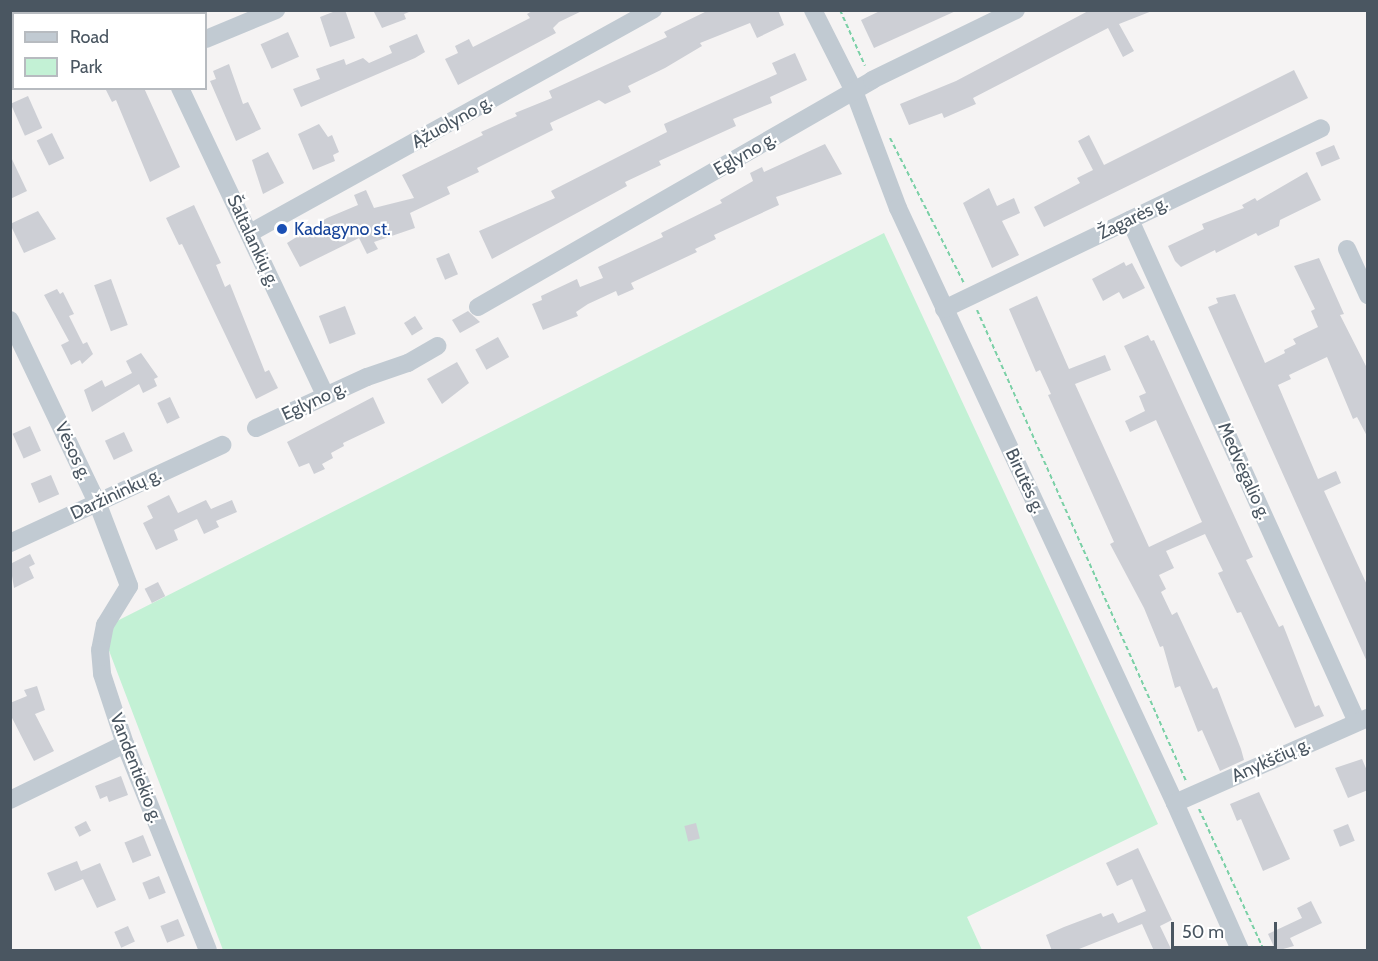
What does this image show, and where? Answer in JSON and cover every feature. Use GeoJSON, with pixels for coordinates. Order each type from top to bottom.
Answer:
{"type":"FeatureCollection","features":[{"type":"Feature","properties":{"kind":"street"},"geometry":{"type":"LineString","coordinates":[[207,39],[276,10]]}},
{"type":"Feature","properties":{"kind":"street","name":"Ąžuolyno g."},"geometry":{"type":"LineString","coordinates":[[250,233],[654,10]]}},
{"type":"Feature","properties":{"kind":"street","name":"Birutės g."},"geometry":{"type":"LineString","coordinates":[[813,10],[854,91],[897,208],[1175,803],[1240,951]]}},
{"type":"Feature","properties":{"kind":"street","name":"Eglyno g."},"geometry":{"type":"LineString","coordinates":[[478,307],[872,81],[1016,10]]}},
{"type":"Feature","properties":{"kind":"street","name":"Šaltalankių g."},"geometry":{"type":"LineString","coordinates":[[181,90],[325,395]]}},
{"type":"Feature","properties":{"kind":"street","name":"Žagarės g."},"geometry":{"type":"LineString","coordinates":[[944,309],[1321,128]]}},
{"type":"Feature","properties":{"kind":"street","name":"Medvėgalio g."},"geometry":{"type":"LineString","coordinates":[[1130,220],[1362,720]]}},
{"type":"Feature","properties":{"kind":"street"},"geometry":{"type":"LineString","coordinates":[[1347,249],[1368,295]]}},
{"type":"Feature","properties":{"kind":"street","name":"Vėsos g."},"geometry":{"type":"LineString","coordinates":[[10,320],[97,502],[129,585]]}},
{"type":"Feature","properties":{"kind":"street","name":"Eglyno g."},"geometry":{"type":"LineString","coordinates":[[256,428],[325,395],[408,363],[438,346]]}},
{"type":"Feature","properties":{"kind":"street","name":"Daržininkų g."},"geometry":{"type":"LineString","coordinates":[[10,543],[222,445]]}},
{"type":"Feature","properties":{"kind":"street","name":"Vandentiekio g."},"geometry":{"type":"LineString","coordinates":[[129,585],[105,625],[100,650],[102,674],[125,744],[208,951]]}},
{"type":"Feature","properties":{"kind":"street","name":"Anykščių g."},"geometry":{"type":"LineString","coordinates":[[1175,803],[1362,720]]}},
{"type":"Feature","properties":{"kind":"street"},"geometry":{"type":"LineString","coordinates":[[10,800],[125,744]]}},
{"type":"Feature","properties":{"kind":"path"},"geometry":{"type":"LineString","coordinates":[[840,10],[872,81]]}},
{"type":"Feature","properties":{"kind":"path"},"geometry":{"type":"LineString","coordinates":[[889,135],[971,296],[1192,795],[1264,951]]}},
{"type":"Feature","properties":{"kind":"green space"},"geometry":{"type":"Polygon","coordinates":[[[884,233],[1158,824],[967,917],[982,950],[223,950],[108,648],[115,622],[884,233]]]}},
{"type":"Feature","properties":{"kind":"building"},"geometry":{"type":"Polygon","coordinates":[[[338,10],[345,10],[355,38],[330,47],[320,17],[338,10]]]}},
{"type":"Feature","properties":{"kind":"building"},"geometry":{"type":"Polygon","coordinates":[[[373,10],[409,10],[409,12],[404,14],[406,19],[382,28],[373,10]]]}},
{"type":"Feature","properties":{"kind":"building"},"geometry":{"type":"Polygon","coordinates":[[[534,10],[584,10],[559,22],[553,28],[556,33],[458,85],[445,59],[458,53],[455,46],[469,39],[473,47],[530,18],[527,14],[534,10]]]}},
{"type":"Feature","properties":{"kind":"building"},"geometry":{"type":"Polygon","coordinates":[[[709,10],[778,10],[784,25],[757,38],[750,23],[700,43],[702,46],[628,86],[631,92],[605,104],[599,100],[550,123],[553,130],[477,168],[479,172],[447,187],[450,194],[410,213],[415,228],[374,242],[378,249],[367,254],[359,238],[300,267],[287,243],[327,218],[358,205],[354,195],[366,190],[374,208],[414,198],[402,175],[483,135],[481,132],[517,116],[515,113],[552,98],[549,91],[667,37],[664,32],[709,10]]]}},
{"type":"Feature","properties":{"kind":"building"},"geometry":{"type":"Polygon","coordinates":[[[882,10],[958,10],[874,48],[861,20],[882,10]]]}},
{"type":"Feature","properties":{"kind":"building"},"geometry":{"type":"Polygon","coordinates":[[[1090,10],[1152,11],[1119,24],[1134,51],[1123,57],[1108,28],[973,98],[976,104],[944,118],[942,113],[909,125],[900,104],[956,81],[1090,10]]]}},
{"type":"Feature","properties":{"kind":"building"},"geometry":{"type":"Polygon","coordinates":[[[288,32],[299,57],[272,69],[261,44],[288,32]]]}},
{"type":"Feature","properties":{"kind":"building"},"geometry":{"type":"Polygon","coordinates":[[[417,34],[425,52],[301,107],[293,89],[320,79],[316,69],[344,59],[346,65],[363,58],[369,63],[392,53],[389,46],[417,34]]]}},
{"type":"Feature","properties":{"kind":"building"},"geometry":{"type":"Polygon","coordinates":[[[795,53],[807,80],[770,97],[772,103],[733,119],[736,126],[659,161],[661,165],[625,182],[627,186],[492,259],[479,231],[555,198],[551,191],[667,132],[664,124],[777,74],[772,63],[795,53]]]}},
{"type":"Feature","properties":{"kind":"building"},"geometry":{"type":"Polygon","coordinates":[[[229,64],[243,104],[248,102],[261,129],[236,141],[210,81],[216,79],[213,71],[229,64]]]}},
{"type":"Feature","properties":{"kind":"building"},"geometry":{"type":"Polygon","coordinates":[[[1294,70],[1308,98],[1044,227],[1034,207],[1080,183],[1077,178],[1093,170],[1078,141],[1089,135],[1104,165],[1294,70]]]}},
{"type":"Feature","properties":{"kind":"building"},"geometry":{"type":"Polygon","coordinates":[[[106,90],[145,90],[180,167],[150,182],[116,100],[112,102],[106,90]]]}},
{"type":"Feature","properties":{"kind":"building"},"geometry":{"type":"Polygon","coordinates":[[[28,96],[42,128],[25,136],[11,104],[28,96]]]}},
{"type":"Feature","properties":{"kind":"building"},"geometry":{"type":"Polygon","coordinates":[[[319,124],[328,137],[332,135],[339,152],[333,155],[335,161],[313,170],[298,134],[319,124]]]}},
{"type":"Feature","properties":{"kind":"building"},"geometry":{"type":"Polygon","coordinates":[[[52,133],[64,158],[49,166],[37,140],[52,133]]]}},
{"type":"Feature","properties":{"kind":"building"},"geometry":{"type":"Polygon","coordinates":[[[825,144],[842,174],[776,197],[779,205],[714,235],[716,239],[695,249],[697,252],[631,283],[634,289],[618,296],[616,291],[588,304],[576,312],[578,316],[543,330],[532,304],[542,300],[541,296],[577,279],[580,287],[603,278],[598,267],[663,237],[661,233],[722,203],[720,200],[753,181],[750,173],[762,167],[764,172],[825,144]]]}},
{"type":"Feature","properties":{"kind":"building"},"geometry":{"type":"Polygon","coordinates":[[[1334,145],[1340,159],[1321,167],[1316,153],[1334,145]]]}},
{"type":"Feature","properties":{"kind":"building"},"geometry":{"type":"Polygon","coordinates":[[[268,152],[284,183],[263,194],[252,160],[268,152]]]}},
{"type":"Feature","properties":{"kind":"building"},"geometry":{"type":"Polygon","coordinates":[[[10,155],[27,191],[10,199],[10,155]]]}},
{"type":"Feature","properties":{"kind":"building"},"geometry":{"type":"Polygon","coordinates":[[[1307,172],[1321,200],[1280,220],[1279,226],[1258,236],[1256,233],[1181,267],[1175,261],[1168,246],[1204,229],[1202,224],[1244,208],[1242,205],[1255,198],[1257,201],[1307,172]]]}},
{"type":"Feature","properties":{"kind":"building"},"geometry":{"type":"Polygon","coordinates":[[[989,188],[997,206],[1014,198],[1020,213],[1002,221],[1019,255],[992,268],[963,203],[989,188]]]}},
{"type":"Feature","properties":{"kind":"building"},"geometry":{"type":"Polygon","coordinates":[[[194,205],[221,263],[216,265],[225,287],[230,284],[265,372],[269,370],[278,388],[256,399],[182,244],[179,245],[166,218],[194,205]]]}},
{"type":"Feature","properties":{"kind":"building"},"geometry":{"type":"Polygon","coordinates":[[[38,211],[56,239],[24,253],[10,224],[38,211]]]}},
{"type":"Feature","properties":{"kind":"building"},"geometry":{"type":"Polygon","coordinates":[[[449,253],[458,274],[445,280],[436,258],[449,253]]]}},
{"type":"Feature","properties":{"kind":"building"},"geometry":{"type":"Polygon","coordinates":[[[1319,258],[1344,314],[1340,315],[1368,370],[1368,438],[1357,417],[1353,419],[1327,357],[1289,375],[1291,379],[1278,385],[1318,479],[1336,471],[1341,483],[1324,491],[1368,587],[1368,664],[1208,307],[1218,303],[1216,298],[1235,294],[1265,363],[1285,353],[1284,350],[1296,344],[1293,339],[1318,327],[1311,311],[1315,309],[1294,266],[1319,258]]]}},
{"type":"Feature","properties":{"kind":"building"},"geometry":{"type":"Polygon","coordinates":[[[1124,262],[1126,266],[1132,263],[1145,288],[1123,299],[1119,292],[1103,301],[1092,279],[1124,262]]]}},
{"type":"Feature","properties":{"kind":"building"},"geometry":{"type":"Polygon","coordinates":[[[111,279],[128,325],[111,331],[94,285],[111,279]]]}},
{"type":"Feature","properties":{"kind":"building"},"geometry":{"type":"Polygon","coordinates":[[[57,289],[60,294],[63,292],[74,314],[69,316],[83,344],[87,342],[93,354],[82,364],[80,360],[71,365],[61,345],[69,341],[44,295],[57,289]]]}},
{"type":"Feature","properties":{"kind":"building"},"geometry":{"type":"Polygon","coordinates":[[[1037,296],[1069,369],[1105,355],[1111,370],[1075,384],[1149,547],[1202,522],[1156,420],[1130,432],[1125,421],[1145,411],[1139,396],[1146,393],[1124,346],[1148,335],[1151,341],[1154,340],[1253,557],[1246,560],[1279,627],[1283,625],[1315,707],[1319,705],[1324,716],[1295,728],[1241,612],[1237,613],[1218,573],[1223,571],[1205,534],[1166,551],[1174,568],[1159,575],[1166,589],[1161,592],[1172,615],[1177,612],[1213,689],[1217,687],[1244,760],[1220,771],[1202,730],[1198,732],[1180,686],[1175,688],[1163,646],[1160,647],[1144,608],[1110,544],[1114,542],[1048,395],[1051,394],[1040,370],[1036,372],[1009,309],[1037,296]]]}},
{"type":"Feature","properties":{"kind":"building"},"geometry":{"type":"Polygon","coordinates":[[[345,306],[356,334],[330,344],[319,316],[345,306]]]}},
{"type":"Feature","properties":{"kind":"building"},"geometry":{"type":"Polygon","coordinates":[[[468,311],[480,322],[460,333],[452,320],[468,311]]]}},
{"type":"Feature","properties":{"kind":"building"},"geometry":{"type":"Polygon","coordinates":[[[415,316],[423,329],[412,336],[404,323],[415,316]]]}},
{"type":"Feature","properties":{"kind":"building"},"geometry":{"type":"Polygon","coordinates":[[[498,337],[509,357],[486,370],[475,350],[498,337]]]}},
{"type":"Feature","properties":{"kind":"building"},"geometry":{"type":"Polygon","coordinates":[[[141,353],[158,377],[154,379],[157,386],[143,393],[139,384],[92,412],[84,390],[102,380],[105,387],[132,373],[126,361],[141,353]]]}},
{"type":"Feature","properties":{"kind":"building"},"geometry":{"type":"Polygon","coordinates":[[[457,362],[469,383],[442,404],[427,379],[457,362]]]}},
{"type":"Feature","properties":{"kind":"building"},"geometry":{"type":"Polygon","coordinates":[[[170,397],[180,418],[167,424],[157,403],[170,397]]]}},
{"type":"Feature","properties":{"kind":"building"},"geometry":{"type":"Polygon","coordinates":[[[373,397],[385,423],[343,443],[344,446],[331,453],[333,458],[322,464],[325,469],[314,474],[309,463],[299,467],[287,442],[373,397]]]}},
{"type":"Feature","properties":{"kind":"building"},"geometry":{"type":"Polygon","coordinates":[[[30,426],[41,451],[24,458],[13,434],[30,426]]]}},
{"type":"Feature","properties":{"kind":"building"},"geometry":{"type":"Polygon","coordinates":[[[124,432],[133,451],[114,460],[105,441],[124,432]]]}},
{"type":"Feature","properties":{"kind":"building"},"geometry":{"type":"Polygon","coordinates":[[[51,475],[59,494],[39,503],[31,484],[51,475]]]}},
{"type":"Feature","properties":{"kind":"building"},"geometry":{"type":"Polygon","coordinates":[[[169,495],[178,513],[206,500],[211,509],[232,500],[237,512],[216,521],[219,527],[204,534],[197,519],[174,530],[178,540],[156,550],[143,523],[153,518],[147,506],[169,495]]]}},
{"type":"Feature","properties":{"kind":"building"},"geometry":{"type":"Polygon","coordinates":[[[30,554],[35,564],[29,567],[34,578],[14,588],[10,564],[30,554]]]}},
{"type":"Feature","properties":{"kind":"building"},"geometry":{"type":"Polygon","coordinates":[[[158,582],[165,596],[152,603],[145,589],[158,582]]]}},
{"type":"Feature","properties":{"kind":"building"},"geometry":{"type":"Polygon","coordinates":[[[37,686],[45,710],[35,714],[54,751],[34,761],[10,714],[10,703],[27,696],[24,690],[37,686]]]}},
{"type":"Feature","properties":{"kind":"building"},"geometry":{"type":"Polygon","coordinates":[[[1362,759],[1368,773],[1368,790],[1348,798],[1335,768],[1362,759]]]}},
{"type":"Feature","properties":{"kind":"building"},"geometry":{"type":"Polygon","coordinates":[[[121,776],[128,795],[109,802],[107,796],[100,799],[95,786],[121,776]]]}},
{"type":"Feature","properties":{"kind":"building"},"geometry":{"type":"Polygon","coordinates":[[[1259,792],[1290,859],[1263,871],[1241,819],[1237,821],[1230,804],[1259,792]]]}},
{"type":"Feature","properties":{"kind":"building"},"geometry":{"type":"Polygon","coordinates":[[[86,821],[91,831],[79,837],[74,827],[86,821]]]}},
{"type":"Feature","properties":{"kind":"building"},"geometry":{"type":"Polygon","coordinates":[[[696,823],[700,839],[688,841],[684,826],[696,823]]]}},
{"type":"Feature","properties":{"kind":"building"},"geometry":{"type":"Polygon","coordinates":[[[1348,824],[1355,841],[1340,847],[1333,830],[1348,824]]]}},
{"type":"Feature","properties":{"kind":"building"},"geometry":{"type":"Polygon","coordinates":[[[143,835],[151,855],[133,863],[124,842],[143,835]]]}},
{"type":"Feature","properties":{"kind":"building"},"geometry":{"type":"Polygon","coordinates":[[[1138,848],[1172,920],[1160,926],[1172,951],[1154,951],[1142,924],[1074,951],[1052,951],[1046,935],[1064,927],[1101,913],[1103,917],[1113,913],[1118,923],[1146,911],[1132,879],[1117,886],[1106,863],[1138,848]]]}},
{"type":"Feature","properties":{"kind":"building"},"geometry":{"type":"Polygon","coordinates":[[[77,861],[81,871],[100,863],[116,900],[97,908],[83,879],[55,891],[47,873],[77,861]]]}},
{"type":"Feature","properties":{"kind":"building"},"geometry":{"type":"Polygon","coordinates":[[[159,876],[166,893],[149,899],[142,883],[159,876]]]}},
{"type":"Feature","properties":{"kind":"building"},"geometry":{"type":"Polygon","coordinates":[[[1311,901],[1322,923],[1290,938],[1294,946],[1276,951],[1268,934],[1302,918],[1297,908],[1311,901]]]}},
{"type":"Feature","properties":{"kind":"building"},"geometry":{"type":"Polygon","coordinates":[[[178,919],[185,936],[167,943],[160,926],[178,919]]]}},
{"type":"Feature","properties":{"kind":"building"},"geometry":{"type":"Polygon","coordinates":[[[128,926],[135,942],[121,948],[114,932],[128,926]]]}},
{"type":"Feature","properties":{"kind":"place","name":"Kadagyno st."},"geometry":{"type":"Point","coordinates":[282,229]}}]}
